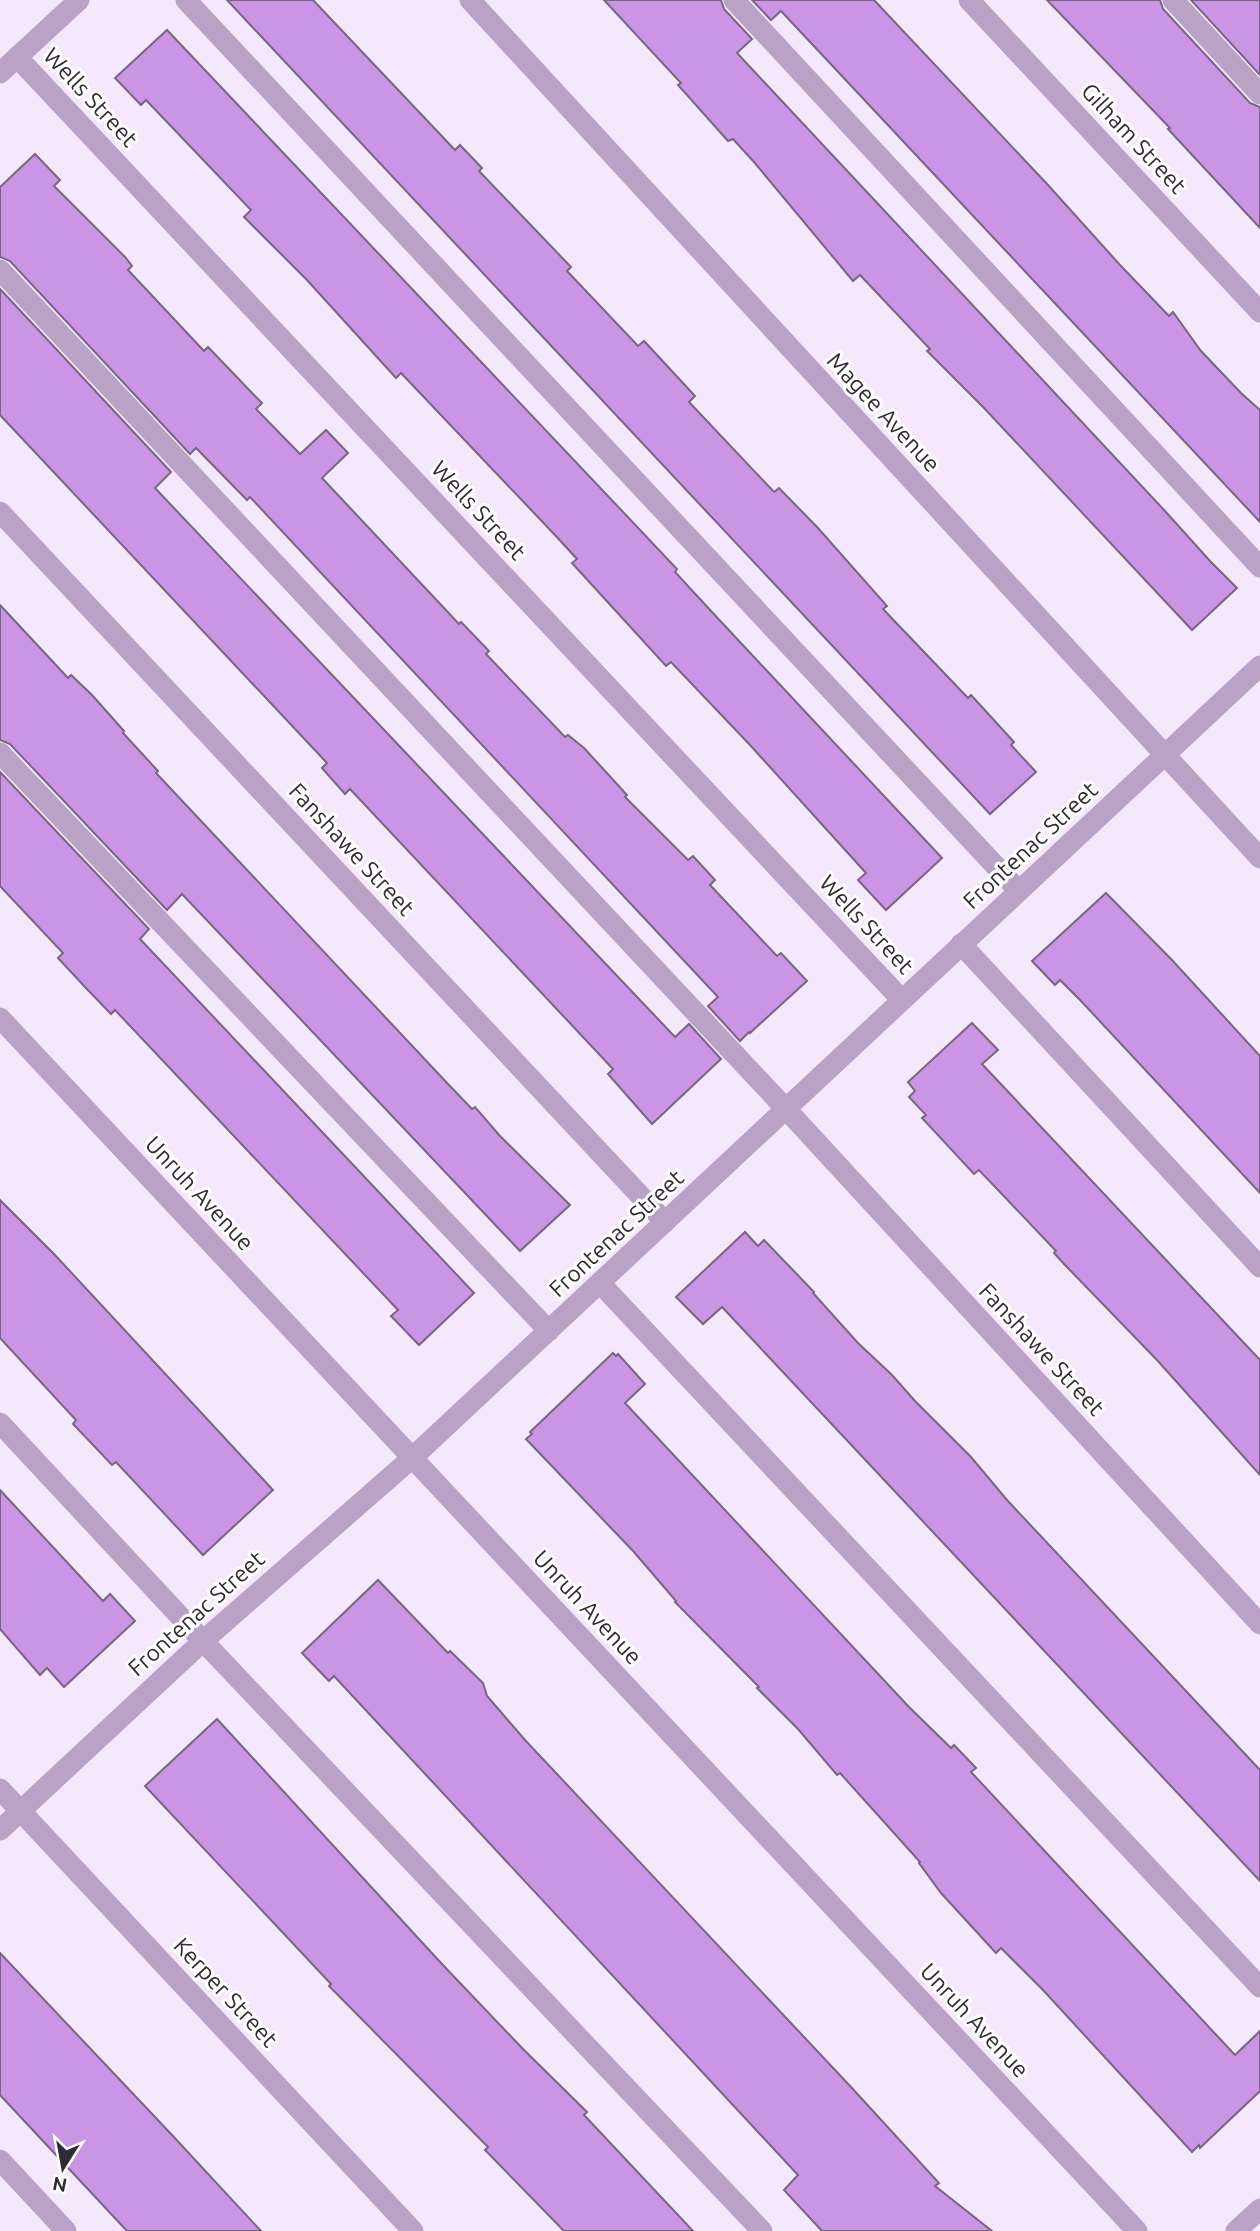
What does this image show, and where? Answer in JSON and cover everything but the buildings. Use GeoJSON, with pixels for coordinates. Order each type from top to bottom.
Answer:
{"type":"FeatureCollection","features":[{"type":"Feature","properties":{"kind":"street"},"geometry":{"type":"LineString","coordinates":[[186,0],[1019,891]]}},
{"type":"Feature","properties":{"kind":"street","name":"Magee Avenue"},"geometry":{"type":"LineString","coordinates":[[470,0],[1260,858]]}},
{"type":"Feature","properties":{"kind":"street"},"geometry":{"type":"LineString","coordinates":[[734,0],[1260,568]]}},
{"type":"Feature","properties":{"kind":"street","name":"Gilham Street"},"geometry":{"type":"LineString","coordinates":[[969,0],[1260,312]]}},
{"type":"Feature","properties":{"kind":"street"},"geometry":{"type":"LineString","coordinates":[[1173,0],[1260,94]]}},
{"type":"Feature","properties":{"kind":"street"},"geometry":{"type":"LineString","coordinates":[[0,73],[76,1]]}},
{"type":"Feature","properties":{"kind":"street","name":"Wells Street"},"geometry":{"type":"LineString","coordinates":[[17,57],[902,1000]]}},
{"type":"Feature","properties":{"kind":"street","name":"Fanshawe Street"},"geometry":{"type":"LineString","coordinates":[[0,270],[786,1109],[1260,1624]]}},
{"type":"Feature","properties":{"kind":"street","name":"Fanshawe Street"},"geometry":{"type":"LineString","coordinates":[[0,512],[665,1222]]}},
{"type":"Feature","properties":{"kind":"street","name":"Frontenac Street"},"geometry":{"type":"LineString","coordinates":[[0,1830],[203,1641],[412,1458],[1260,666]]}},
{"type":"Feature","properties":{"kind":"street"},"geometry":{"type":"LineString","coordinates":[[0,753],[549,1331]]}},
{"type":"Feature","properties":{"kind":"street"},"geometry":{"type":"LineString","coordinates":[[961,944],[1260,1267]]}},
{"type":"Feature","properties":{"kind":"street","name":"Unruh Avenue"},"geometry":{"type":"LineString","coordinates":[[0,1018],[1137,2231]]}},
{"type":"Feature","properties":{"kind":"street"},"geometry":{"type":"LineString","coordinates":[[600,1283],[1260,1987]]}},
{"type":"Feature","properties":{"kind":"street"},"geometry":{"type":"LineString","coordinates":[[0,1423],[762,2231]]}},
{"type":"Feature","properties":{"kind":"street","name":"Kerper Street"},"geometry":{"type":"LineString","coordinates":[[0,1789],[413,2231]]}},
{"type":"Feature","properties":{"kind":"street"},"geometry":{"type":"LineString","coordinates":[[0,2160],[66,2231]]}},
{"type":"Feature","properties":{"kind":"street"},"geometry":{"type":"LineString","coordinates":[[1236,2231],[1260,2209]]}}]}
